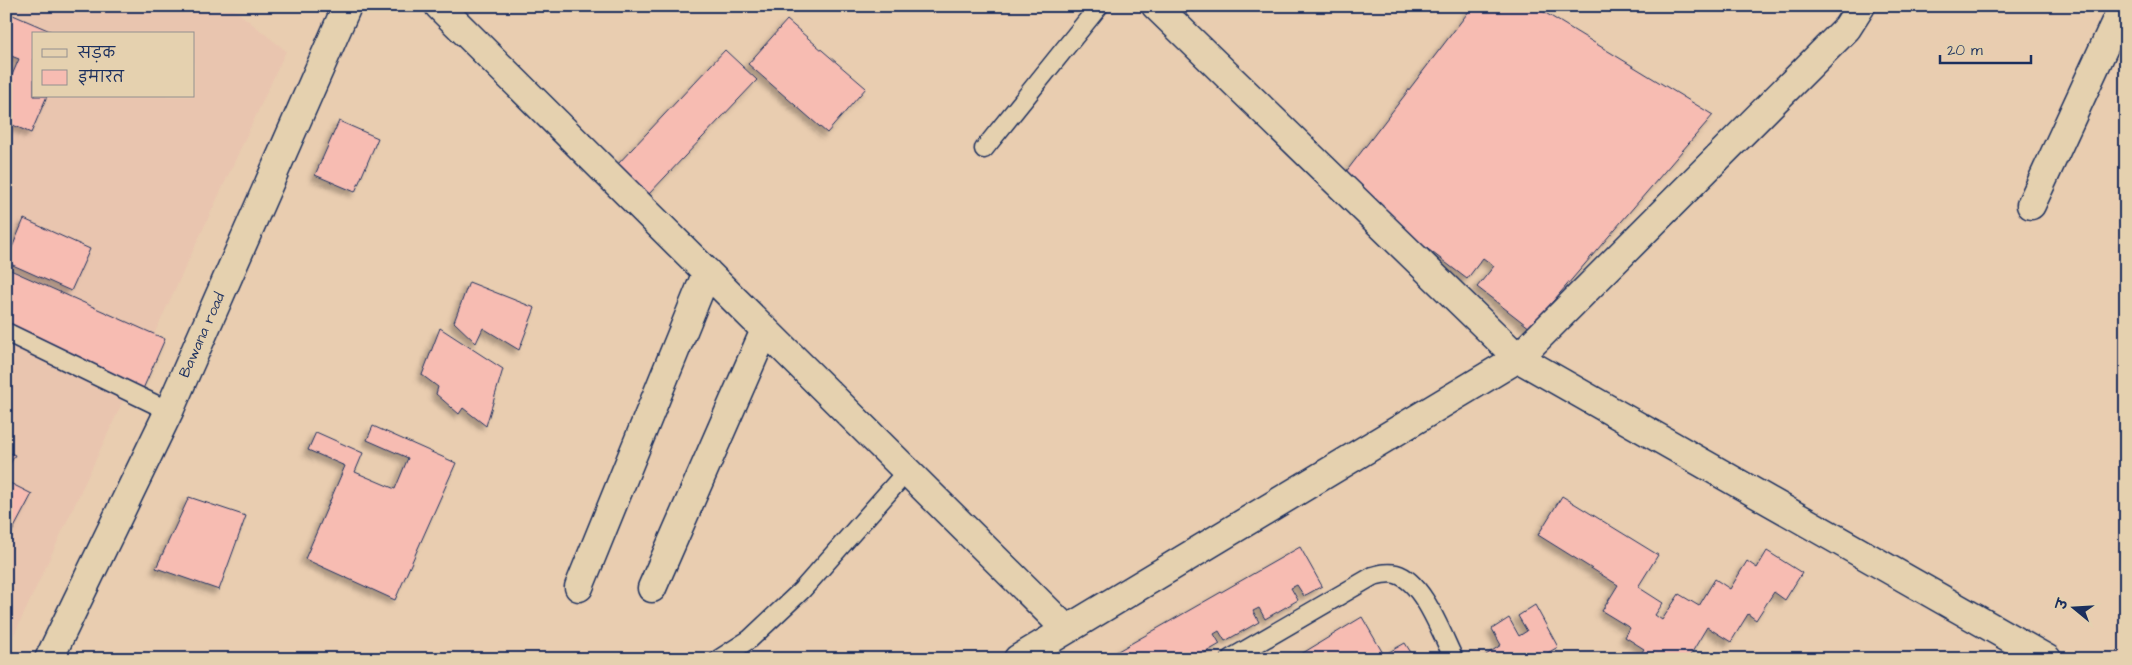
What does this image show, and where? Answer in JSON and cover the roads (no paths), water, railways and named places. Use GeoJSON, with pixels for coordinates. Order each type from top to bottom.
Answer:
{"type":"FeatureCollection","features":[{"type":"Feature","properties":{"kind":"street","name":"Bawana road"},"geometry":{"type":"LineString","coordinates":[[49,659],[169,411],[347,6]]}},
{"type":"Feature","properties":{"kind":"street"},"geometry":{"type":"LineString","coordinates":[[439,6],[1066,629]]}},
{"type":"Feature","properties":{"kind":"street"},"geometry":{"type":"LineString","coordinates":[[1156,6],[1518,358],[2047,659]]}},
{"type":"Feature","properties":{"kind":"street"},"geometry":{"type":"LineString","coordinates":[[1028,656],[1066,629],[1518,358],[1847,28],[1861,6]]}},
{"type":"Feature","properties":{"kind":"street"},"geometry":{"type":"LineString","coordinates":[[2031,205],[2123,6]]}},
{"type":"Feature","properties":{"kind":"street"},"geometry":{"type":"LineString","coordinates":[[579,587],[707,272]]}},
{"type":"Feature","properties":{"kind":"street"},"geometry":{"type":"LineString","coordinates":[[652,588],[765,330]]}},
{"type":"Feature","properties":{"kind":"lane"},"geometry":{"type":"LineString","coordinates":[[984,149],[1099,6]]}},
{"type":"Feature","properties":{"kind":"lane"},"geometry":{"type":"LineString","coordinates":[[6,332],[169,411]]}},
{"type":"Feature","properties":{"kind":"lane"},"geometry":{"type":"LineString","coordinates":[[720,659],[750,639],[802,590],[907,470]]}},
{"type":"Feature","properties":{"kind":"lane"},"geometry":{"type":"LineString","coordinates":[[1230,659],[1373,576],[1387,573],[1398,574],[1420,591],[1454,659]]}}]}
